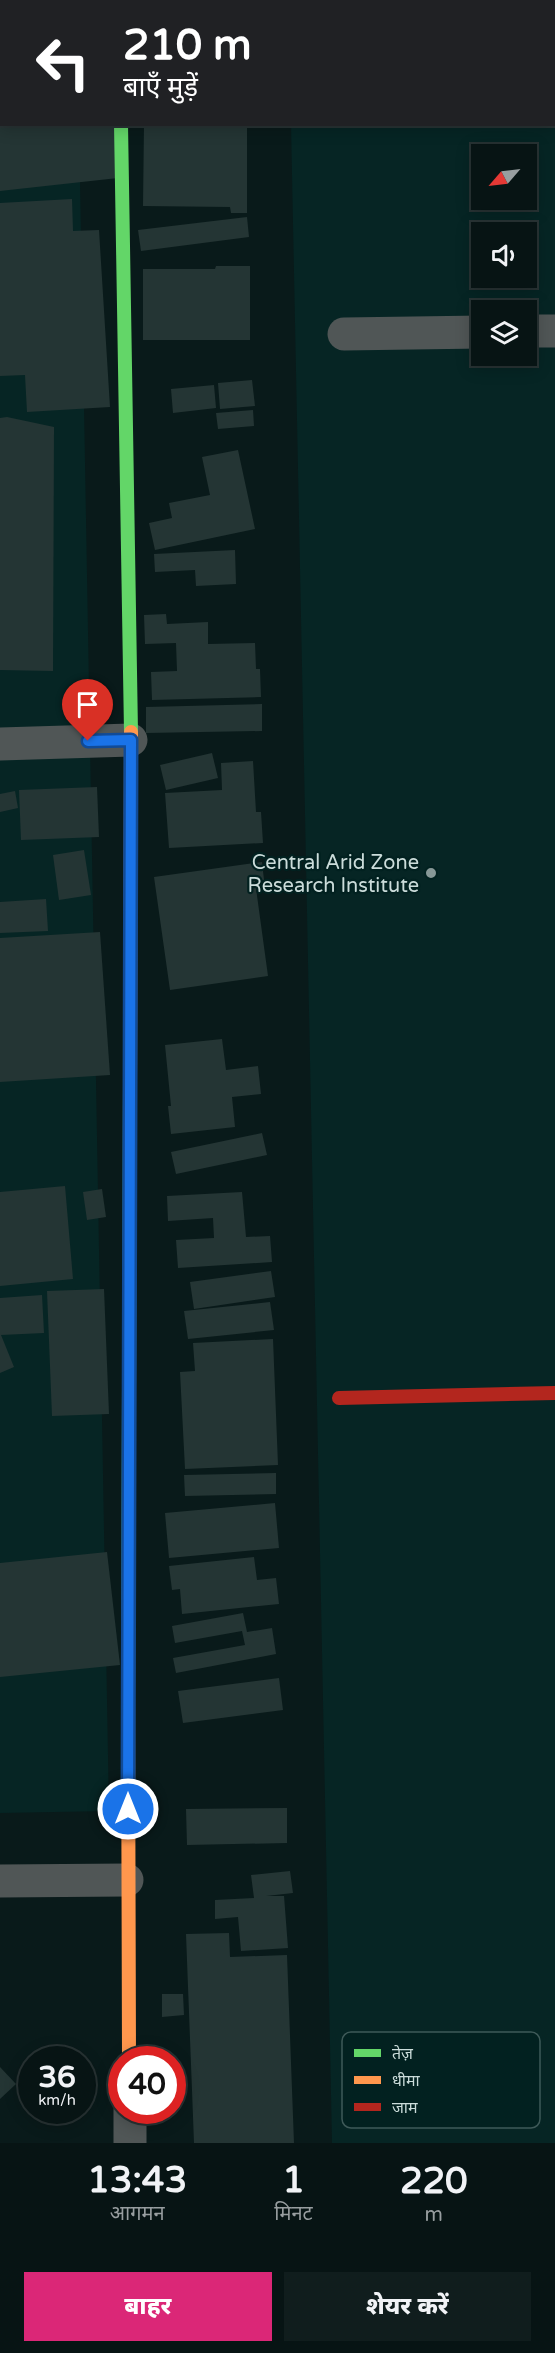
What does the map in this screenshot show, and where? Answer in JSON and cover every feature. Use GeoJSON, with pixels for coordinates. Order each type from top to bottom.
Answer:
{"type":"FeatureCollection","features":[{"type":"Feature","properties":{"kind":"street"},"geometry":{"type":"LineString","coordinates":[[121,126],[131,740],[127,1880],[129,2046]]}},
{"type":"Feature","properties":{"kind":"street"},"geometry":{"type":"LineString","coordinates":[[537,331],[555,331]]}},
{"type":"Feature","properties":{"kind":"street"},"geometry":{"type":"LineString","coordinates":[[344,334],[471,332]]}},
{"type":"Feature","properties":{"kind":"street"},"geometry":{"type":"LineString","coordinates":[[0,744],[131,740]]}},
{"type":"Feature","properties":{"kind":"street"},"geometry":{"type":"LineString","coordinates":[[339,1398],[555,1393]]}},
{"type":"Feature","properties":{"kind":"street"},"geometry":{"type":"LineString","coordinates":[[0,1881],[127,1880]]}},
{"type":"Feature","properties":{"kind":"street"},"geometry":{"type":"LineString","coordinates":[[130,2124],[130,2143]]}},
{"type":"Feature","properties":{"kind":"shaded area"},"geometry":{"type":"Polygon","coordinates":[[[0,126],[79,126],[109,1811],[0,1813],[0,126]]]}},
{"type":"Feature","properties":{"kind":"shaded area","name":"Central Arid Zone Research Institute"},"geometry":{"type":"Polygon","coordinates":[[[291,126],[555,126],[555,2143],[332,2143],[291,126]]]}},
{"type":"Feature","properties":{"kind":"building"},"geometry":{"type":"Polygon","coordinates":[[[0,126],[115,126],[118,178],[0,191],[0,126]]]}},
{"type":"Feature","properties":{"kind":"building"},"geometry":{"type":"Polygon","coordinates":[[[144,126],[247,126],[247,213],[231,213],[230,207],[143,206],[144,126]]]}},
{"type":"Feature","properties":{"kind":"building"},"geometry":{"type":"Polygon","coordinates":[[[72,199],[73,231],[99,230],[110,407],[27,412],[25,375],[0,376],[0,203],[72,199]]]}},
{"type":"Feature","properties":{"kind":"building"},"geometry":{"type":"Polygon","coordinates":[[[247,217],[249,237],[141,251],[138,230],[247,217]]]}},
{"type":"Feature","properties":{"kind":"building"},"geometry":{"type":"Polygon","coordinates":[[[216,266],[250,266],[250,340],[143,340],[143,269],[215,269],[216,266]]]}},
{"type":"Feature","properties":{"kind":"building"},"geometry":{"type":"Polygon","coordinates":[[[252,380],[255,406],[220,409],[218,383],[252,380]]]}},
{"type":"Feature","properties":{"kind":"building"},"geometry":{"type":"Polygon","coordinates":[[[214,385],[216,408],[173,413],[171,389],[214,385]]]}},
{"type":"Feature","properties":{"kind":"building"},"geometry":{"type":"Polygon","coordinates":[[[253,410],[254,426],[218,429],[216,413],[253,410]]]}},
{"type":"Feature","properties":{"kind":"building"},"geometry":{"type":"Polygon","coordinates":[[[7,417],[54,427],[53,671],[0,670],[0,418],[7,417]]]}},
{"type":"Feature","properties":{"kind":"building"},"geometry":{"type":"Polygon","coordinates":[[[238,450],[255,529],[155,550],[149,523],[172,518],[169,503],[210,495],[202,457],[238,450]]]}},
{"type":"Feature","properties":{"kind":"building"},"geometry":{"type":"Polygon","coordinates":[[[235,550],[236,584],[196,586],[195,570],[155,572],[154,554],[235,550]]]}},
{"type":"Feature","properties":{"kind":"building"},"geometry":{"type":"Polygon","coordinates":[[[166,614],[167,624],[208,622],[208,644],[255,643],[256,669],[260,669],[261,697],[152,700],[151,672],[177,671],[176,643],[145,644],[144,615],[166,614]]]}},
{"type":"Feature","properties":{"kind":"building"},"geometry":{"type":"Polygon","coordinates":[[[262,704],[262,731],[146,733],[146,707],[262,704]]]}},
{"type":"Feature","properties":{"kind":"building"},"geometry":{"type":"Polygon","coordinates":[[[212,753],[218,778],[166,790],[160,765],[212,753]]]}},
{"type":"Feature","properties":{"kind":"building"},"geometry":{"type":"Polygon","coordinates":[[[253,761],[256,812],[261,812],[263,843],[169,848],[165,793],[222,790],[221,763],[253,761]]]}},
{"type":"Feature","properties":{"kind":"building"},"geometry":{"type":"Polygon","coordinates":[[[97,787],[99,837],[21,840],[19,790],[97,787]]]}},
{"type":"Feature","properties":{"kind":"building"},"geometry":{"type":"Polygon","coordinates":[[[15,791],[18,808],[0,812],[0,794],[15,791]]]}},
{"type":"Feature","properties":{"kind":"building"},"geometry":{"type":"Polygon","coordinates":[[[84,850],[91,895],[59,900],[53,855],[84,850]]]}},
{"type":"Feature","properties":{"kind":"building"},"geometry":{"type":"Polygon","coordinates":[[[262,862],[264,880],[255,881],[268,976],[170,990],[154,877],[262,862]]]}},
{"type":"Feature","properties":{"kind":"building"},"geometry":{"type":"Polygon","coordinates":[[[46,899],[48,931],[0,933],[0,902],[46,899]]]}},
{"type":"Feature","properties":{"kind":"building"},"geometry":{"type":"Polygon","coordinates":[[[100,932],[110,1075],[0,1082],[0,938],[100,932]]]}},
{"type":"Feature","properties":{"kind":"building"},"geometry":{"type":"Polygon","coordinates":[[[222,1039],[226,1070],[258,1066],[261,1094],[232,1097],[235,1127],[171,1134],[168,1106],[171,1106],[165,1045],[222,1039]]]}},
{"type":"Feature","properties":{"kind":"building"},"geometry":{"type":"Polygon","coordinates":[[[262,1133],[267,1155],[176,1174],[171,1152],[262,1133]]]}},
{"type":"Feature","properties":{"kind":"building"},"geometry":{"type":"Polygon","coordinates":[[[65,1186],[73,1279],[0,1286],[0,1192],[65,1186]]]}},
{"type":"Feature","properties":{"kind":"building"},"geometry":{"type":"Polygon","coordinates":[[[102,1189],[106,1217],[87,1220],[83,1192],[102,1189]]]}},
{"type":"Feature","properties":{"kind":"building"},"geometry":{"type":"Polygon","coordinates":[[[242,1192],[246,1237],[270,1236],[272,1262],[178,1268],[176,1240],[214,1238],[213,1218],[168,1221],[167,1196],[242,1192]]]}},
{"type":"Feature","properties":{"kind":"building"},"geometry":{"type":"Polygon","coordinates":[[[271,1271],[275,1297],[194,1309],[190,1282],[271,1271]]]}},
{"type":"Feature","properties":{"kind":"building"},"geometry":{"type":"Polygon","coordinates":[[[104,1289],[109,1414],[52,1416],[47,1291],[104,1289]]]}},
{"type":"Feature","properties":{"kind":"building"},"geometry":{"type":"Polygon","coordinates":[[[42,1295],[44,1333],[1,1335],[14,1367],[0,1373],[0,1298],[42,1295]]]}},
{"type":"Feature","properties":{"kind":"building"},"geometry":{"type":"Polygon","coordinates":[[[270,1302],[274,1330],[188,1339],[184,1311],[270,1302]]]}},
{"type":"Feature","properties":{"kind":"building"},"geometry":{"type":"Polygon","coordinates":[[[273,1339],[278,1465],[185,1469],[180,1372],[195,1371],[193,1343],[273,1339]]]}},
{"type":"Feature","properties":{"kind":"building"},"geometry":{"type":"Polygon","coordinates":[[[276,1473],[276,1494],[185,1496],[184,1475],[276,1473]]]}},
{"type":"Feature","properties":{"kind":"building"},"geometry":{"type":"Polygon","coordinates":[[[275,1503],[279,1548],[169,1558],[165,1513],[275,1503]]]}},
{"type":"Feature","properties":{"kind":"building"},"geometry":{"type":"Polygon","coordinates":[[[107,1552],[120,1665],[0,1677],[0,1563],[107,1552]]]}},
{"type":"Feature","properties":{"kind":"building"},"geometry":{"type":"Polygon","coordinates":[[[254,1557],[257,1580],[276,1578],[279,1604],[182,1614],[180,1589],[172,1590],[169,1566],[254,1557]]]}},
{"type":"Feature","properties":{"kind":"building"},"geometry":{"type":"Polygon","coordinates":[[[243,1613],[247,1632],[272,1628],[276,1654],[176,1673],[173,1658],[245,1645],[242,1631],[175,1643],[172,1626],[243,1613]]]}},
{"type":"Feature","properties":{"kind":"building"},"geometry":{"type":"Polygon","coordinates":[[[279,1678],[283,1710],[183,1723],[178,1691],[279,1678]]]}},
{"type":"Feature","properties":{"kind":"building"},"geometry":{"type":"Polygon","coordinates":[[[287,1808],[287,1843],[187,1845],[186,1809],[287,1808]]]}},
{"type":"Feature","properties":{"kind":"building"},"geometry":{"type":"Polygon","coordinates":[[[290,1871],[293,1893],[266,1896],[284,1896],[288,1948],[241,1951],[238,1917],[215,1919],[215,1900],[254,1898],[251,1875],[290,1871]]]}},
{"type":"Feature","properties":{"kind":"building"},"geometry":{"type":"Polygon","coordinates":[[[229,1933],[230,1957],[287,1955],[294,2143],[194,2143],[186,1934],[229,1933]]]}},
{"type":"Feature","properties":{"kind":"building"},"geometry":{"type":"Polygon","coordinates":[[[162,1994],[183,1994],[184,2015],[162,2017],[162,1994]]]}},
{"type":"Feature","properties":{"kind":"building"},"geometry":{"type":"Polygon","coordinates":[[[0,2067],[16,2084],[0,2099],[0,2067]]]}},
{"type":"Feature","properties":{"kind":"traffic: fast"},"geometry":{"type":"LineString","coordinates":[[121,126],[131,732]]}},
{"type":"Feature","properties":{"kind":"traffic: fast"},"geometry":{"type":"LineString","coordinates":[[128,1693],[130,1085]]}},
{"type":"Feature","properties":{"kind":"traffic: slow"},"geometry":{"type":"LineString","coordinates":[[130,1085],[131,732]]}},
{"type":"Feature","properties":{"kind":"traffic: slow"},"geometry":{"type":"LineString","coordinates":[[128,1693],[129,2046]]}},
{"type":"Feature","properties":{"kind":"traffic: jam"},"geometry":{"type":"LineString","coordinates":[[339,1398],[555,1393]]}},
{"type":"Feature","properties":{"kind":"place","name":"Central Arid Zone Research Institute"},"geometry":{"type":"Point","coordinates":[431,873]}},
{"type":"Feature","properties":{"kind":"route"},"geometry":{"type":"LineString","coordinates":[[88,741],[131,740],[128,1809]]}}]}
